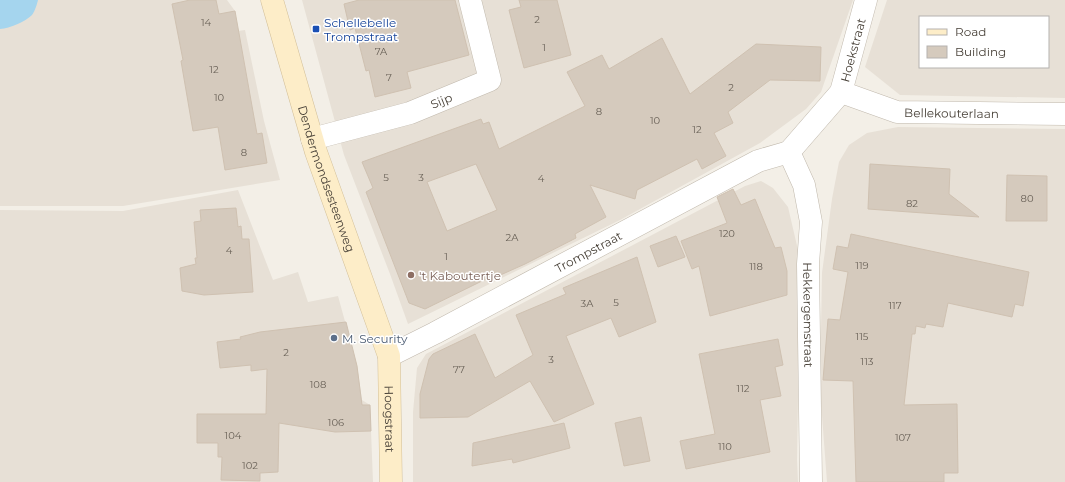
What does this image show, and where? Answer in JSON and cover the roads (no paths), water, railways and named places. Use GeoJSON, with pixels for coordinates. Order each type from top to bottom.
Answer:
{"type":"FeatureCollection","features":[{"type":"Feature","properties":{"kind":"main road","name":"Dendermondsesteenweg"},"geometry":{"type":"LineString","coordinates":[[272,0],[312,139],[388,356]]}},
{"type":"Feature","properties":{"kind":"main road","name":"Hoogstraat"},"geometry":{"type":"LineString","coordinates":[[388,356],[391,482]]}},
{"type":"Feature","properties":{"kind":"street","name":"Sijp"},"geometry":{"type":"LineString","coordinates":[[312,139],[410,113],[490,80],[470,0]]}},
{"type":"Feature","properties":{"kind":"street","name":"Hoekstraat"},"geometry":{"type":"LineString","coordinates":[[789,152],[841,92],[866,0]]}},
{"type":"Feature","properties":{"kind":"street","name":"Bellekouterlaan"},"geometry":{"type":"LineString","coordinates":[[841,92],[897,112],[1065,114]]}},
{"type":"Feature","properties":{"kind":"street","name":"Trompstraat"},"geometry":{"type":"LineString","coordinates":[[388,356],[435,333],[758,161],[789,152]]}},
{"type":"Feature","properties":{"kind":"street","name":"Hekkergemstraat"},"geometry":{"type":"LineString","coordinates":[[789,152],[804,185],[811,222],[808,264],[811,482]]}},
{"type":"Feature","properties":{"kind":"water"},"geometry":{"type":"Polygon","coordinates":[[[0,0],[38,0],[34,12],[29,18],[17,24],[0,29],[0,0]]]}},
{"type":"Feature","properties":{"kind":"place","name":"Schellebelle Trompstraat"},"geometry":{"type":"Point","coordinates":[316,29]}},
{"type":"Feature","properties":{"kind":"place","name":"'t Kaboutertje"},"geometry":{"type":"Point","coordinates":[411,275]}},
{"type":"Feature","properties":{"kind":"place","name":"M. Security"},"geometry":{"type":"Point","coordinates":[334,338]}}]}
